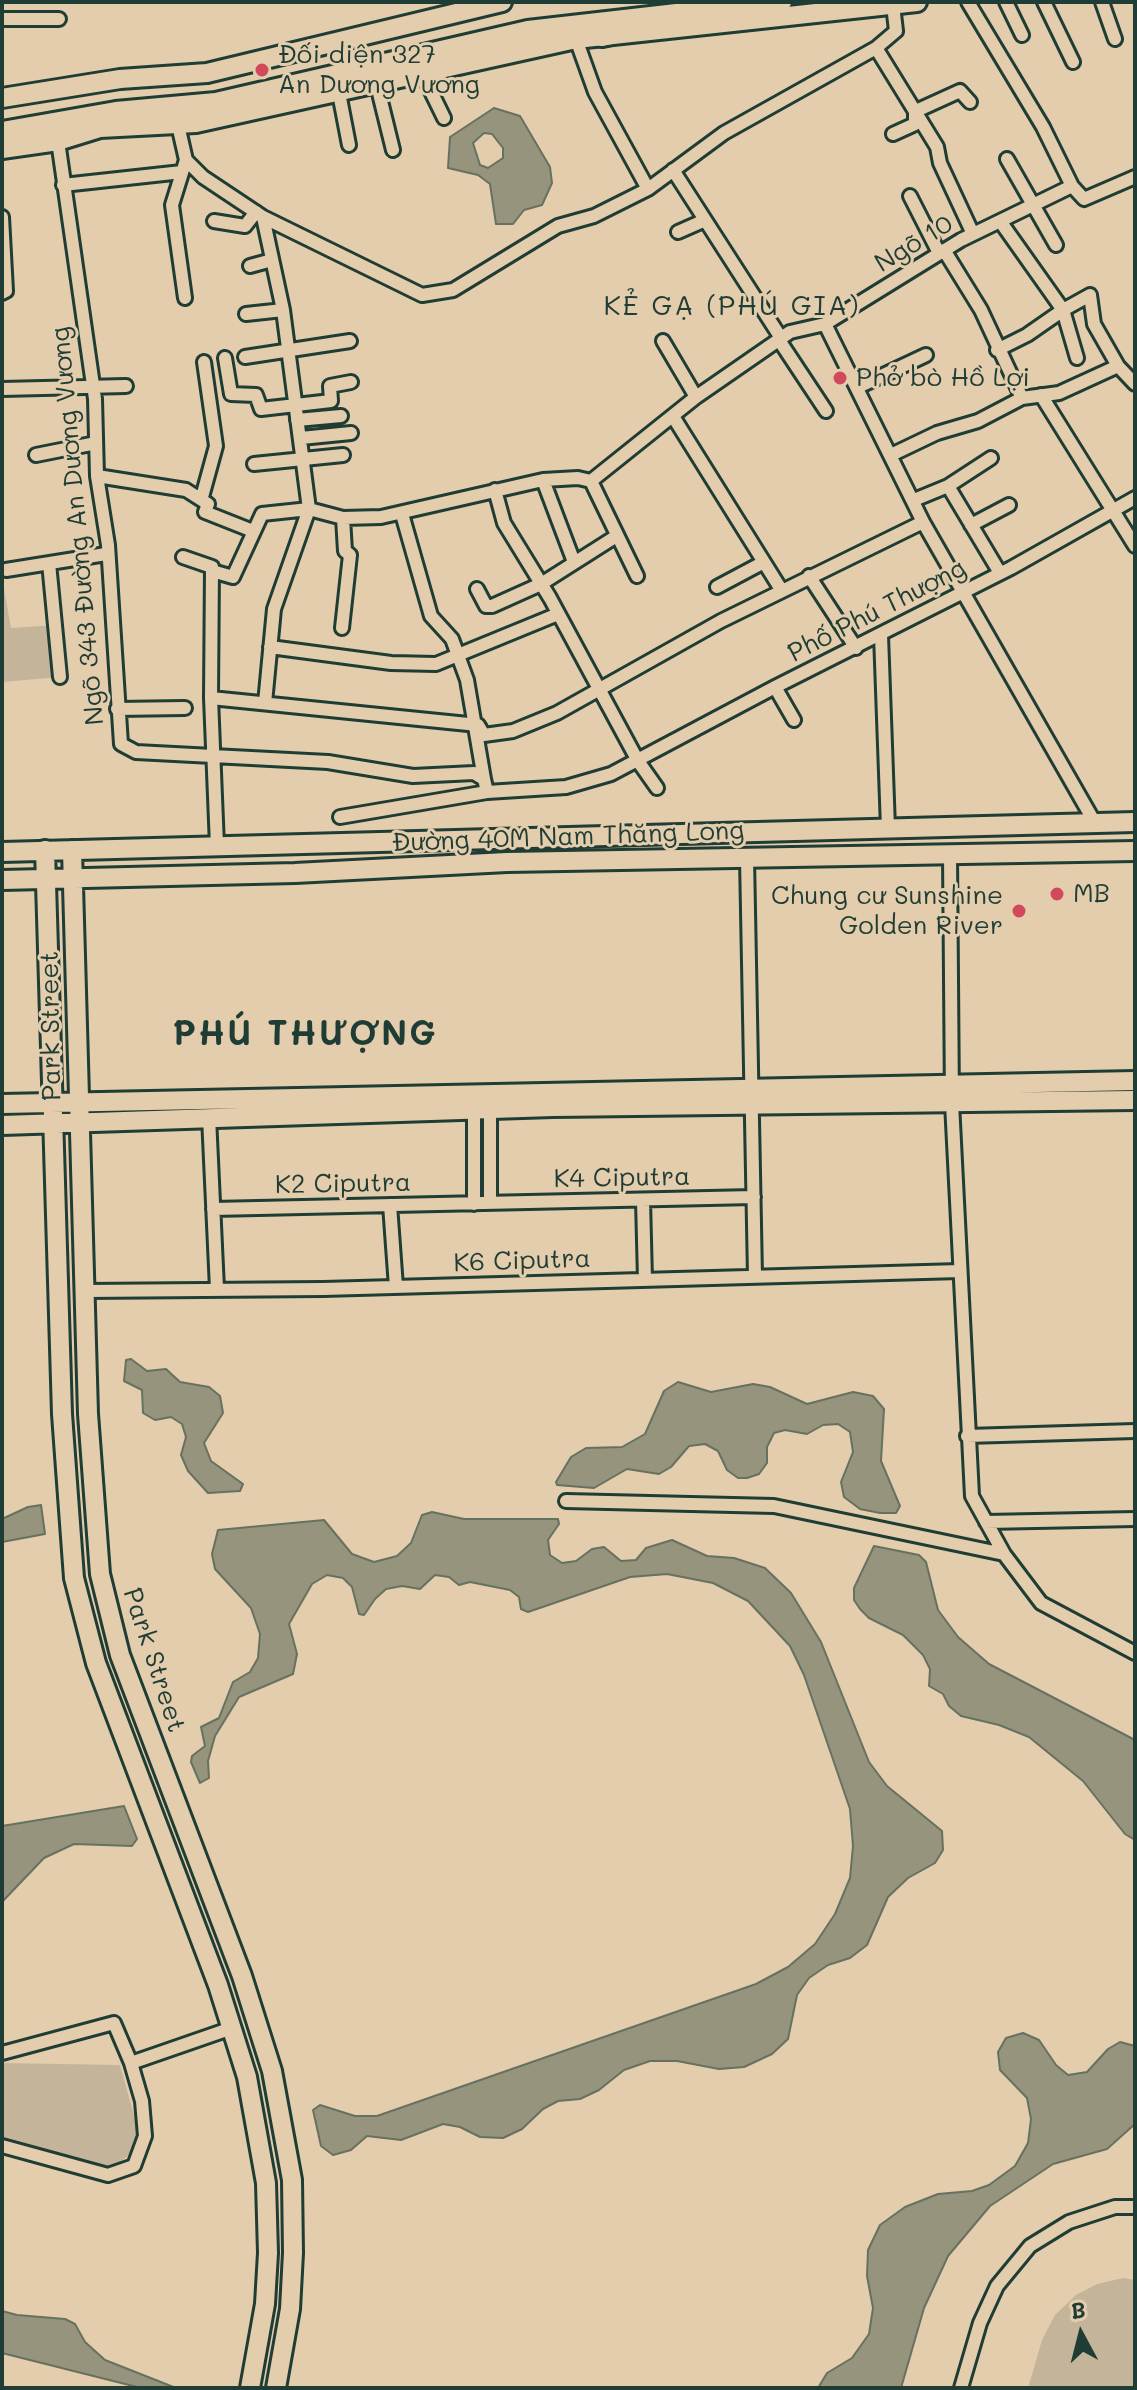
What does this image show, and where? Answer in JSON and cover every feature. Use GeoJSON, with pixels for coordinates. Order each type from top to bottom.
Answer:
{"type":"FeatureCollection","features":[{"type":"Feature","properties":{"kind":"main road"},"geometry":{"type":"LineString","coordinates":[[2,142],[56,132],[106,113],[173,110],[533,17],[651,2]]}},
{"type":"Feature","properties":{"kind":"main road"},"geometry":{"type":"LineString","coordinates":[[344,83],[528,31],[781,2]]}},
{"type":"Feature","properties":{"kind":"main road"},"geometry":{"type":"LineString","coordinates":[[602,36],[680,22],[722,9]]}},
{"type":"Feature","properties":{"kind":"main road"},"geometry":{"type":"LineString","coordinates":[[215,97],[344,83],[441,62],[457,62]]}},
{"type":"Feature","properties":{"kind":"main road"},"geometry":{"type":"LineString","coordinates":[[2,119],[95,101],[173,110]]}},
{"type":"Feature","properties":{"kind":"main road"},"geometry":{"type":"LineString","coordinates":[[2,132],[56,132]]}},
{"type":"Feature","properties":{"kind":"street"},"geometry":{"type":"LineString","coordinates":[[2,98],[120,79],[207,73],[502,2]]}},
{"type":"Feature","properties":{"kind":"street"},"geometry":{"type":"LineString","coordinates":[[185,298],[172,205],[184,166],[173,110],[344,83],[377,85],[457,62],[576,39],[917,2]]}},
{"type":"Feature","properties":{"kind":"street"},"geometry":{"type":"LineString","coordinates":[[968,2],[1043,127],[1072,186],[1084,199],[1135,177]]}},
{"type":"Feature","properties":{"kind":"street"},"geometry":{"type":"LineString","coordinates":[[1006,2],[1022,35]]}},
{"type":"Feature","properties":{"kind":"street"},"geometry":{"type":"LineString","coordinates":[[1044,2],[1073,62]]}},
{"type":"Feature","properties":{"kind":"street"},"geometry":{"type":"LineString","coordinates":[[1102,2],[1115,39]]}},
{"type":"Feature","properties":{"kind":"street"},"geometry":{"type":"LineString","coordinates":[[63,185],[184,166],[260,214],[422,295],[453,290],[558,226],[594,216],[648,189],[724,133],[876,48],[896,31],[893,5]]}},
{"type":"Feature","properties":{"kind":"street"},"geometry":{"type":"LineString","coordinates":[[2,19],[59,19]]}},
{"type":"Feature","properties":{"kind":"street"},"geometry":{"type":"LineString","coordinates":[[576,39],[595,92],[648,189]]}},
{"type":"Feature","properties":{"kind":"street"},"geometry":{"type":"LineString","coordinates":[[876,48],[897,87],[916,111],[937,147],[940,163],[973,234]]}},
{"type":"Feature","properties":{"kind":"street"},"geometry":{"type":"LineString","coordinates":[[422,73],[444,118]]}},
{"type":"Feature","properties":{"kind":"street"},"geometry":{"type":"LineString","coordinates":[[344,83],[349,145]]}},
{"type":"Feature","properties":{"kind":"street"},"geometry":{"type":"LineString","coordinates":[[377,85],[393,150]]}},
{"type":"Feature","properties":{"kind":"street"},"geometry":{"type":"LineString","coordinates":[[893,134],[915,124],[916,111],[960,91],[970,102]]}},
{"type":"Feature","properties":{"kind":"street"},"geometry":{"type":"LineString","coordinates":[[2,149],[56,132]]}},
{"type":"Feature","properties":{"kind":"street","name":"Ngõ 343 Đường An Dương Vương"},"geometry":{"type":"LineString","coordinates":[[56,132],[93,386],[97,476],[108,545],[106,554],[116,644],[119,736],[126,749],[212,755]]}},
{"type":"Feature","properties":{"kind":"street"},"geometry":{"type":"LineString","coordinates":[[1007,159],[1031,206],[1056,245]]}},
{"type":"Feature","properties":{"kind":"street"},"geometry":{"type":"LineString","coordinates":[[673,170],[703,221],[729,255],[780,339],[806,375],[826,411]]}},
{"type":"Feature","properties":{"kind":"street","name":"Ngõ 10"},"geometry":{"type":"LineString","coordinates":[[591,481],[674,418],[696,397],[790,332],[825,324],[973,234],[1072,186]]}},
{"type":"Feature","properties":{"kind":"street"},"geometry":{"type":"LineString","coordinates":[[910,196],[941,252],[981,310],[1022,398]]}},
{"type":"Feature","properties":{"kind":"street"},"geometry":{"type":"LineString","coordinates":[[214,221],[245,226],[260,214]]}},
{"type":"Feature","properties":{"kind":"street"},"geometry":{"type":"LineString","coordinates":[[260,214],[283,310],[309,509],[274,609],[265,703]]}},
{"type":"Feature","properties":{"kind":"street"},"geometry":{"type":"LineString","coordinates":[[2,217],[6,291],[2,293]]}},
{"type":"Feature","properties":{"kind":"street"},"geometry":{"type":"LineString","coordinates":[[678,232],[703,221]]}},
{"type":"Feature","properties":{"kind":"street"},"geometry":{"type":"LineString","coordinates":[[1000,221],[1063,310],[1077,358]]}},
{"type":"Feature","properties":{"kind":"street"},"geometry":{"type":"LineString","coordinates":[[250,266],[272,260]]}},
{"type":"Feature","properties":{"kind":"street"},"geometry":{"type":"LineString","coordinates":[[997,350],[1090,295],[1094,324],[1118,366],[1135,384]]}},
{"type":"Feature","properties":{"kind":"street"},"geometry":{"type":"LineString","coordinates":[[246,314],[283,310]]}},
{"type":"Feature","properties":{"kind":"street"},"geometry":{"type":"LineString","coordinates":[[825,324],[923,522],[1095,823]]}},
{"type":"Feature","properties":{"kind":"street"},"geometry":{"type":"LineString","coordinates":[[245,357],[350,341]]}},
{"type":"Feature","properties":{"kind":"street"},"geometry":{"type":"LineString","coordinates":[[663,341],[696,397]]}},
{"type":"Feature","properties":{"kind":"street"},"geometry":{"type":"LineString","coordinates":[[858,387],[926,355]]}},
{"type":"Feature","properties":{"kind":"street"},"geometry":{"type":"LineString","coordinates":[[225,358],[231,394],[256,395],[261,409],[341,416]]}},
{"type":"Feature","properties":{"kind":"street"},"geometry":{"type":"LineString","coordinates":[[202,497],[216,446],[204,362]]}},
{"type":"Feature","properties":{"kind":"street"},"geometry":{"type":"LineString","coordinates":[[891,455],[937,433],[978,421],[1022,398],[1059,393],[1118,366]]}},
{"type":"Feature","properties":{"kind":"street"},"geometry":{"type":"LineString","coordinates":[[296,414],[331,401],[330,386],[351,382]]}},
{"type":"Feature","properties":{"kind":"street"},"geometry":{"type":"LineString","coordinates":[[2,389],[126,386]]}},
{"type":"Feature","properties":{"kind":"street"},"geometry":{"type":"LineString","coordinates":[[1041,395],[1135,546]]}},
{"type":"Feature","properties":{"kind":"street"},"geometry":{"type":"LineString","coordinates":[[674,418],[782,591]]}},
{"type":"Feature","properties":{"kind":"street"},"geometry":{"type":"LineString","coordinates":[[301,438],[351,433]]}},
{"type":"Feature","properties":{"kind":"street"},"geometry":{"type":"LineString","coordinates":[[36,455],[96,443]]}},
{"type":"Feature","properties":{"kind":"street"},"geometry":{"type":"LineString","coordinates":[[254,464],[343,455]]}},
{"type":"Feature","properties":{"kind":"street"},"geometry":{"type":"LineString","coordinates":[[914,500],[948,486],[991,458]]}},
{"type":"Feature","properties":{"kind":"street"},"geometry":{"type":"LineString","coordinates":[[97,476],[186,490],[202,497],[208,504],[205,512],[253,531]]}},
{"type":"Feature","properties":{"kind":"street"},"geometry":{"type":"LineString","coordinates":[[212,571],[233,577],[262,514],[309,509],[343,518],[402,514],[543,480],[578,478],[591,481],[615,537],[637,576]]}},
{"type":"Feature","properties":{"kind":"street"},"geometry":{"type":"LineString","coordinates":[[543,480],[574,562]]}},
{"type":"Feature","properties":{"kind":"street"},"geometry":{"type":"LineString","coordinates":[[948,486],[1000,573]]}},
{"type":"Feature","properties":{"kind":"street"},"geometry":{"type":"LineString","coordinates":[[495,490],[504,523],[600,686],[638,761],[657,788]]}},
{"type":"Feature","properties":{"kind":"street","name":"Phố Phú Thượng"},"geometry":{"type":"LineString","coordinates":[[485,786],[566,787],[611,774],[1000,573],[1135,498]]}},
{"type":"Feature","properties":{"kind":"street"},"geometry":{"type":"LineString","coordinates":[[971,525],[1009,505]]}},
{"type":"Feature","properties":{"kind":"street"},"geometry":{"type":"LineString","coordinates":[[402,514],[431,616],[452,639],[467,680],[478,725],[485,786]]}},
{"type":"Feature","properties":{"kind":"street"},"geometry":{"type":"LineString","coordinates":[[342,628],[350,555],[345,551],[343,518]]}},
{"type":"Feature","properties":{"kind":"street"},"geometry":{"type":"LineString","coordinates":[[478,725],[484,735],[513,731],[557,713],[600,686],[809,576],[923,522]]}},
{"type":"Feature","properties":{"kind":"street"},"geometry":{"type":"LineString","coordinates":[[477,589],[489,607],[541,584],[615,537]]}},
{"type":"Feature","properties":{"kind":"street"},"geometry":{"type":"LineString","coordinates":[[6,570],[106,554]]}},
{"type":"Feature","properties":{"kind":"street"},"geometry":{"type":"LineString","coordinates":[[183,557],[212,567],[212,755],[217,846]]}},
{"type":"Feature","properties":{"kind":"street"},"geometry":{"type":"LineString","coordinates":[[717,587],[764,562]]}},
{"type":"Feature","properties":{"kind":"street"},"geometry":{"type":"LineString","coordinates":[[49,563],[60,677]]}},
{"type":"Feature","properties":{"kind":"street"},"geometry":{"type":"LineString","coordinates":[[809,576],[856,648]]}},
{"type":"Feature","properties":{"kind":"street"},"geometry":{"type":"LineString","coordinates":[[270,647],[391,663],[436,664],[558,614]]}},
{"type":"Feature","properties":{"kind":"street"},"geometry":{"type":"LineString","coordinates":[[881,635],[888,828]]}},
{"type":"Feature","properties":{"kind":"street"},"geometry":{"type":"LineString","coordinates":[[775,687],[794,720]]}},
{"type":"Feature","properties":{"kind":"street"},"geometry":{"type":"LineString","coordinates":[[211,698],[478,725]]}},
{"type":"Feature","properties":{"kind":"street"},"geometry":{"type":"LineString","coordinates":[[117,709],[185,708]]}},
{"type":"Feature","properties":{"kind":"street"},"geometry":{"type":"LineString","coordinates":[[212,755],[328,762],[413,776],[474,773],[485,786]]}},
{"type":"Feature","properties":{"kind":"street"},"geometry":{"type":"LineString","coordinates":[[340,817],[485,786]]}},
{"type":"Feature","properties":{"kind":"street","name":"Đường 40M Nam Thăng Long"},"geometry":{"type":"LineString","coordinates":[[2,852],[1135,822]]}},
{"type":"Feature","properties":{"kind":"street"},"geometry":{"type":"LineString","coordinates":[[950,827],[952,1094],[972,1496],[1004,1554],[1041,1603],[1135,1653]]}},
{"type":"Feature","properties":{"kind":"street","name":"Park Street"},"geometry":{"type":"LineString","coordinates":[[45,850],[62,1414],[74,1578],[96,1663],[204,1950],[247,2077],[266,2183],[266,2277],[250,2388]]}},
{"type":"Feature","properties":{"kind":"street","name":"Park Street"},"geometry":{"type":"LineString","coordinates":[[72,850],[94,1528],[108,1613],[120,1655],[229,1941],[263,2042],[281,2117],[292,2180],[292,2279],[276,2388]]}},
{"type":"Feature","properties":{"kind":"street","name":"Đường 40M Nam Thăng Long"},"geometry":{"type":"LineString","coordinates":[[2,880],[507,862],[1135,851]]}},
{"type":"Feature","properties":{"kind":"street"},"geometry":{"type":"LineString","coordinates":[[747,858],[755,1277]]}},
{"type":"Feature","properties":{"kind":"street"},"geometry":{"type":"LineString","coordinates":[[952,1094],[1135,1081]]}},
{"type":"Feature","properties":{"kind":"street"},"geometry":{"type":"LineString","coordinates":[[2,1104],[952,1094],[1135,1100]]}},
{"type":"Feature","properties":{"kind":"street"},"geometry":{"type":"LineString","coordinates":[[2,1125],[482,1101]]}},
{"type":"Feature","properties":{"kind":"street"},"geometry":{"type":"LineString","coordinates":[[482,1101],[490,1203]]}},
{"type":"Feature","properties":{"kind":"street"},"geometry":{"type":"LineString","coordinates":[[474,1204],[482,1101]]}},
{"type":"Feature","properties":{"kind":"street"},"geometry":{"type":"LineString","coordinates":[[209,1117],[217,1289]]}},
{"type":"Feature","properties":{"kind":"street"},"geometry":{"type":"LineString","coordinates":[[56,1189],[82,1188]]}},
{"type":"Feature","properties":{"kind":"street","name":"K4 Ciputra"},"geometry":{"type":"LineString","coordinates":[[474,1204],[754,1197]]}},
{"type":"Feature","properties":{"kind":"street"},"geometry":{"type":"LineString","coordinates":[[643,1200],[645,1280]]}},
{"type":"Feature","properties":{"kind":"street","name":"K2 Ciputra"},"geometry":{"type":"LineString","coordinates":[[213,1209],[474,1204]]}},
{"type":"Feature","properties":{"kind":"street"},"geometry":{"type":"LineString","coordinates":[[390,1205],[396,1287]]}},
{"type":"Feature","properties":{"kind":"street","name":"K6 Ciputra"},"geometry":{"type":"LineString","coordinates":[[85,1291],[396,1287],[960,1271]]}},
{"type":"Feature","properties":{"kind":"street"},"geometry":{"type":"LineString","coordinates":[[967,1436],[1135,1431]]}},
{"type":"Feature","properties":{"kind":"street"},"geometry":{"type":"LineString","coordinates":[[566,1501],[774,1506],[1004,1554]]}},
{"type":"Feature","properties":{"kind":"street"},"geometry":{"type":"LineString","coordinates":[[986,1522],[1135,1519]]}},
{"type":"Feature","properties":{"kind":"street"},"geometry":{"type":"LineString","coordinates":[[204,1950],[229,1941]]}},
{"type":"Feature","properties":{"kind":"street"},"geometry":{"type":"LineString","coordinates":[[2,2053],[114,2023],[131,2063],[142,2101],[145,2136],[134,2166],[108,2175],[2,2146]]}},
{"type":"Feature","properties":{"kind":"street"},"geometry":{"type":"LineString","coordinates":[[131,2063],[232,2028]]}},
{"type":"Feature","properties":{"kind":"street"},"geometry":{"type":"LineString","coordinates":[[961,2388],[980,2323],[997,2286],[1030,2246],[1069,2222],[1115,2207],[1135,2207]]}},
{"type":"Feature","properties":{"kind":"street"},"geometry":{"type":"LineString","coordinates":[[266,2277],[292,2279]]}},
{"type":"Feature","properties":{"kind":"shaded area"},"geometry":{"type":"Polygon","coordinates":[[[494,108],[520,116],[550,167],[552,183],[542,205],[524,210],[513,224],[496,224],[490,184],[478,175],[448,168],[450,137],[494,108]],[[484,133],[473,143],[480,165],[488,168],[503,158],[503,148],[492,134],[484,133]]]}},
{"type":"Feature","properties":{"kind":"shaded area"},"geometry":{"type":"Polygon","coordinates":[[[2,577],[11,628],[55,625],[60,677],[2,682],[2,577]]]}},
{"type":"Feature","properties":{"kind":"shaded area"},"geometry":{"type":"Polygon","coordinates":[[[131,1359],[147,1371],[166,1369],[180,1382],[209,1387],[220,1396],[223,1413],[204,1443],[211,1461],[243,1484],[240,1491],[208,1493],[188,1471],[181,1455],[186,1437],[182,1424],[171,1417],[155,1420],[143,1413],[142,1390],[124,1381],[126,1360],[131,1359]]]}},
{"type":"Feature","properties":{"kind":"shaded area"},"geometry":{"type":"Polygon","coordinates":[[[678,1382],[711,1392],[753,1384],[770,1387],[807,1404],[853,1392],[873,1396],[884,1409],[881,1461],[900,1506],[896,1513],[860,1509],[844,1497],[841,1482],[853,1452],[850,1432],[838,1424],[823,1425],[807,1434],[785,1430],[774,1433],[767,1447],[767,1463],[759,1474],[747,1478],[738,1478],[727,1470],[718,1451],[705,1444],[689,1446],[671,1467],[659,1474],[627,1469],[594,1488],[557,1485],[571,1457],[586,1448],[622,1447],[645,1434],[664,1391],[678,1382]]]}},
{"type":"Feature","properties":{"kind":"shaded area"},"geometry":{"type":"Polygon","coordinates":[[[41,1505],[45,1534],[2,1542],[2,1519],[28,1507],[41,1505]]]}},
{"type":"Feature","properties":{"kind":"shaded area"},"geometry":{"type":"Polygon","coordinates":[[[432,1512],[464,1519],[558,1519],[559,1524],[548,1540],[550,1555],[562,1563],[576,1561],[592,1549],[604,1547],[621,1561],[636,1560],[646,1548],[672,1540],[707,1556],[734,1558],[765,1568],[791,1593],[821,1642],[869,1762],[887,1786],[942,1831],[943,1850],[935,1863],[908,1878],[888,1897],[867,1945],[850,1958],[828,1965],[809,1978],[797,1995],[788,2039],[772,2054],[744,2067],[719,2069],[677,2061],[650,2061],[624,2070],[599,2090],[580,2099],[558,2101],[543,2109],[522,2129],[503,2138],[480,2137],[460,2127],[443,2124],[401,2140],[367,2136],[351,2150],[333,2155],[321,2146],[313,2110],[320,2105],[355,2116],[377,2116],[756,1984],[788,1967],[815,1944],[835,1914],[850,1878],[853,1846],[850,1809],[804,1675],[790,1646],[748,1601],[713,1583],[667,1574],[630,1577],[528,1612],[521,1609],[519,1597],[510,1590],[470,1582],[459,1585],[449,1577],[435,1575],[420,1589],[402,1586],[386,1589],[364,1615],[359,1614],[352,1587],[343,1578],[327,1575],[312,1584],[289,1624],[297,1654],[293,1674],[239,1697],[215,1736],[208,1761],[209,1778],[200,1783],[191,1762],[192,1756],[205,1746],[201,1727],[219,1718],[233,1682],[250,1672],[258,1658],[260,1634],[251,1608],[215,1569],[212,1554],[218,1530],[324,1520],[352,1554],[374,1562],[397,1556],[411,1543],[422,1515],[432,1512]]]}},
{"type":"Feature","properties":{"kind":"shaded area"},"geometry":{"type":"Polygon","coordinates":[[[874,1546],[919,1555],[926,1562],[938,1610],[958,1637],[989,1664],[1135,1740],[1135,1840],[1125,1834],[1083,1781],[1029,1737],[999,1725],[961,1716],[949,1706],[943,1694],[929,1686],[930,1669],[923,1655],[903,1635],[869,1618],[860,1609],[854,1600],[854,1588],[874,1546]]]}},
{"type":"Feature","properties":{"kind":"shaded area"},"geometry":{"type":"Polygon","coordinates":[[[124,1806],[137,1839],[132,1846],[74,1844],[44,1858],[2,1902],[2,1826],[124,1806]]]}},
{"type":"Feature","properties":{"kind":"shaded area"},"geometry":{"type":"Polygon","coordinates":[[[1023,2033],[1039,2040],[1056,2065],[1068,2075],[1087,2072],[1108,2049],[1120,2042],[1135,2046],[1135,2124],[1107,2149],[1053,2164],[990,2206],[948,2256],[924,2308],[901,2388],[818,2388],[827,2373],[852,2358],[869,2334],[873,2308],[867,2276],[868,2250],[880,2225],[905,2207],[938,2194],[972,2191],[989,2185],[1015,2166],[1028,2143],[1031,2119],[1027,2098],[1000,2070],[998,2052],[1006,2038],[1023,2033]]]}},
{"type":"Feature","properties":{"kind":"shaded area"},"geometry":{"type":"Polygon","coordinates":[[[2,2063],[120,2065],[139,2133],[128,2156],[110,2169],[2,2136],[2,2063]]]}},
{"type":"Feature","properties":{"kind":"shaded area"},"geometry":{"type":"Polygon","coordinates":[[[1123,2278],[1135,2280],[1135,2388],[1028,2388],[1042,2340],[1055,2315],[1076,2295],[1097,2284],[1123,2278]]]}},
{"type":"Feature","properties":{"kind":"shaded area"},"geometry":{"type":"Polygon","coordinates":[[[2,2311],[65,2319],[75,2324],[85,2342],[105,2360],[176,2388],[141,2388],[2,2353],[2,2311]]]}},
{"type":"Feature","properties":{"kind":"place","name":"Đối diện 327 An Dương Vương"},"geometry":{"type":"Point","coordinates":[262,70]}},
{"type":"Feature","properties":{"kind":"place","name":"Phở bò Hồ Lợi"},"geometry":{"type":"Point","coordinates":[840,378]}},
{"type":"Feature","properties":{"kind":"place","name":"MB"},"geometry":{"type":"Point","coordinates":[1057,894]}},
{"type":"Feature","properties":{"kind":"place","name":"Chung cư Sunshine Golden River"},"geometry":{"type":"Point","coordinates":[1019,911]}},
{"type":"Feature","properties":{"kind":"district","name":"KẺ GẠ (PHÚ GIA)"},"geometry":{"type":"Point","coordinates":[732,306]}},
{"type":"Feature","properties":{"kind":"district","name":"PHÚ THƯỢNG"},"geometry":{"type":"Point","coordinates":[305,1035]}}]}
